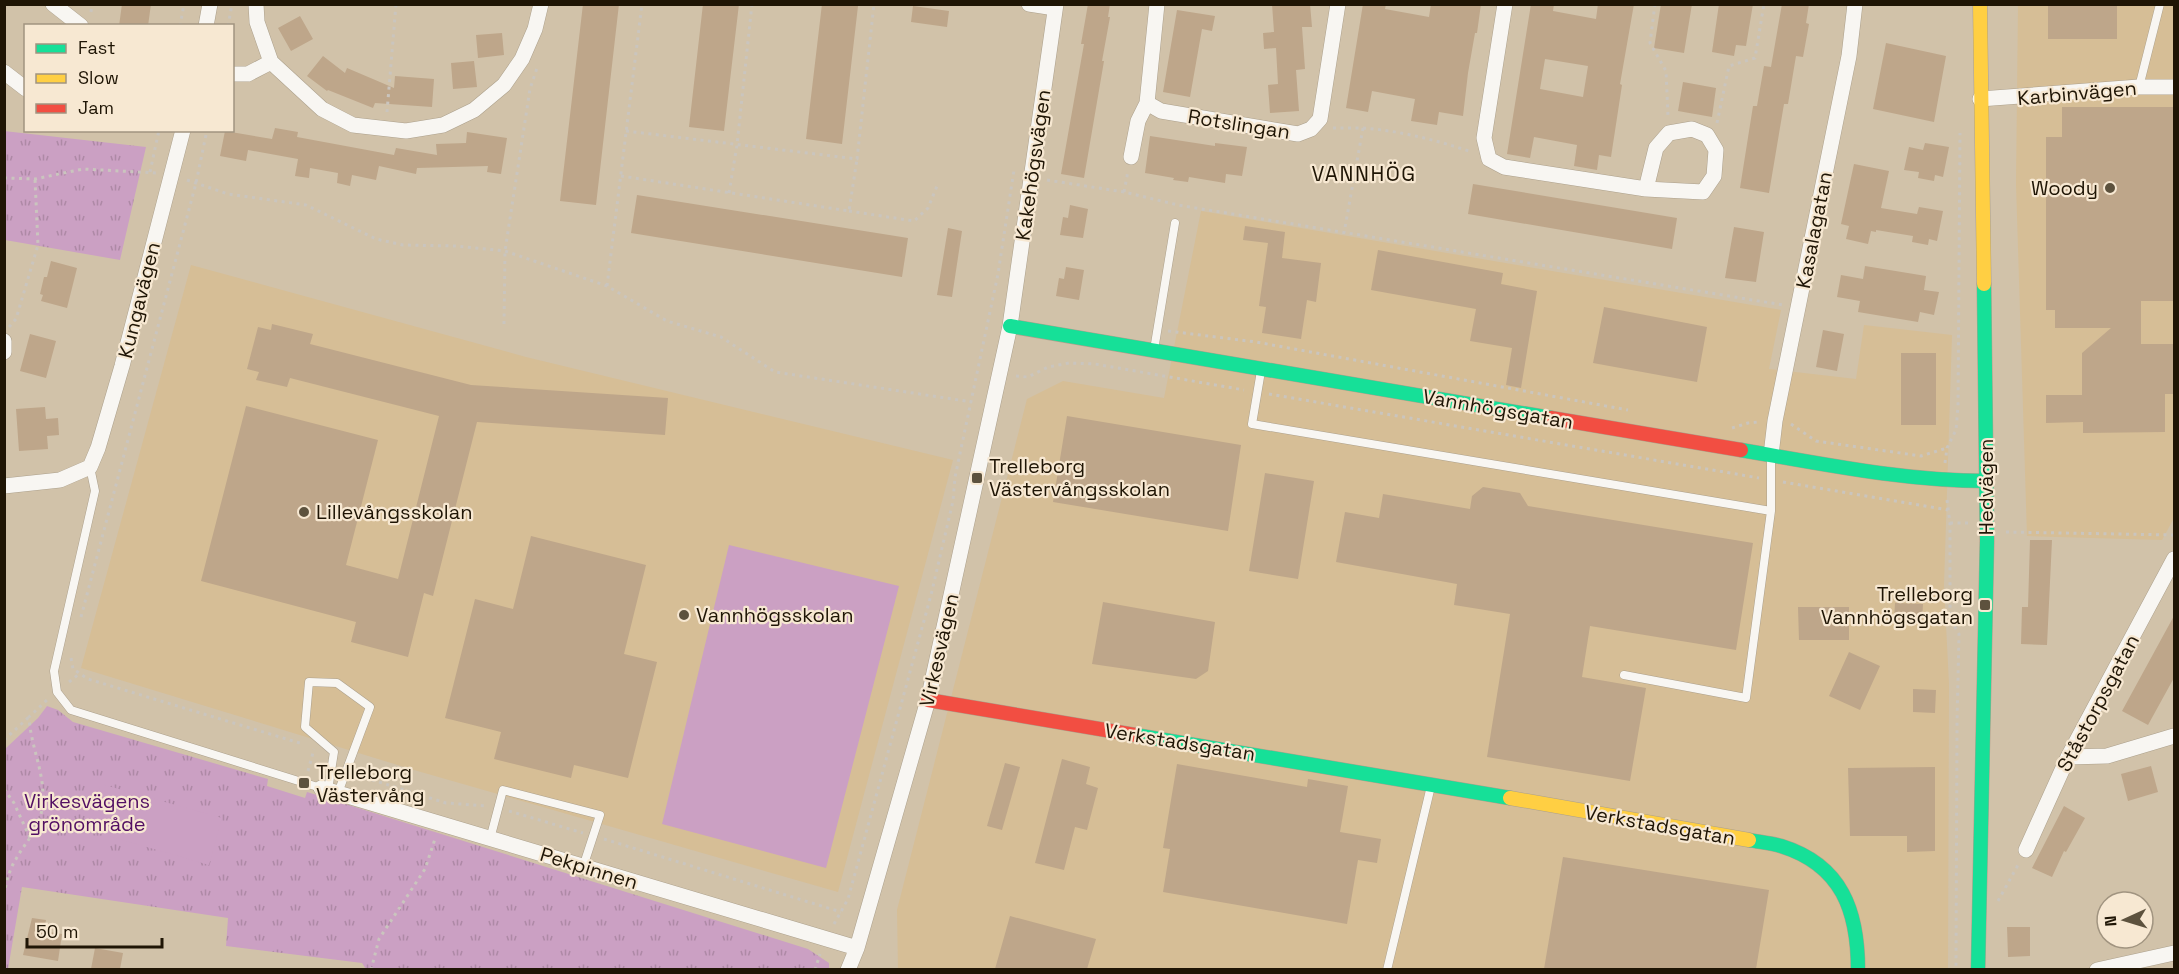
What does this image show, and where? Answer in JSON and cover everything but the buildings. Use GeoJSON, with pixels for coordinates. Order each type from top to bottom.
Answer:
{"type":"FeatureCollection","features":[{"type":"Feature","properties":{"kind":"street"},"geometry":{"type":"LineString","coordinates":[[53,4],[78,24]]}},
{"type":"Feature","properties":{"kind":"street"},"geometry":{"type":"LineString","coordinates":[[206,24],[210,4]]}},
{"type":"Feature","properties":{"kind":"street"},"geometry":{"type":"LineString","coordinates":[[256,4],[257,22],[271,62],[322,109],[353,125],[406,130],[444,125],[474,110],[504,85],[522,59],[535,29],[541,4]]}},
{"type":"Feature","properties":{"kind":"street"},"geometry":{"type":"LineString","coordinates":[[1029,4],[1055,6]]}},
{"type":"Feature","properties":{"kind":"street"},"geometry":{"type":"LineString","coordinates":[[1131,157],[1138,121],[1147,103],[1157,4]]}},
{"type":"Feature","properties":{"kind":"street","name":"Rotslingan"},"geometry":{"type":"LineString","coordinates":[[1147,103],[1161,111],[1298,134],[1311,129],[1320,119],[1338,4]]}},
{"type":"Feature","properties":{"kind":"street"},"geometry":{"type":"LineString","coordinates":[[1505,4],[1484,138],[1489,159],[1504,168],[1646,189],[1703,192],[1714,176],[1716,150],[1707,135],[1692,129],[1669,133],[1656,148],[1646,189]]}},
{"type":"Feature","properties":{"kind":"street","name":"Kasalagatan"},"geometry":{"type":"LineString","coordinates":[[1771,455],[1775,421],[1849,56],[1855,4]]}},
{"type":"Feature","properties":{"kind":"street","name":"Hedvägen"},"geometry":{"type":"LineString","coordinates":[[1978,969],[1978,900],[1985,702],[1987,481],[1980,4]]}},
{"type":"Feature","properties":{"kind":"street","name":"Kakehögsvägen"},"geometry":{"type":"LineString","coordinates":[[1010,326],[1055,6]]}},
{"type":"Feature","properties":{"kind":"street"},"geometry":{"type":"LineString","coordinates":[[234,74],[248,74],[271,62]]}},
{"type":"Feature","properties":{"kind":"street"},"geometry":{"type":"LineString","coordinates":[[4,72],[24,87]]}},
{"type":"Feature","properties":{"kind":"street","name":"Karbinvägen"},"geometry":{"type":"LineString","coordinates":[[1980,99],[2139,87],[2175,87]]}},
{"type":"Feature","properties":{"kind":"street","name":"Kungavägen"},"geometry":{"type":"LineString","coordinates":[[90,467],[98,448],[122,366],[182,132]]}},
{"type":"Feature","properties":{"kind":"street","name":"Vannhögsgatan"},"geometry":{"type":"LineString","coordinates":[[1010,326],[1892,476],[1944,481],[1987,481]]}},
{"type":"Feature","properties":{"kind":"street","name":"Virkesvägen"},"geometry":{"type":"LineString","coordinates":[[848,969],[857,948],[928,700],[1010,326]]}},
{"type":"Feature","properties":{"kind":"street"},"geometry":{"type":"LineString","coordinates":[[4,341],[4,352]]}},
{"type":"Feature","properties":{"kind":"street"},"geometry":{"type":"LineString","coordinates":[[4,486],[60,480],[90,467]]}},
{"type":"Feature","properties":{"kind":"street","name":"Ståstorpsgatan"},"geometry":{"type":"LineString","coordinates":[[2026,850],[2068,757],[2175,559]]}},
{"type":"Feature","properties":{"kind":"street","name":"Verkstadsgatan"},"geometry":{"type":"LineString","coordinates":[[928,700],[1431,784],[1781,846],[1814,860],[1840,886],[1853,912],[1858,948],[1858,969]]}},
{"type":"Feature","properties":{"kind":"street"},"geometry":{"type":"LineString","coordinates":[[2068,757],[2107,756],[2175,736]]}},
{"type":"Feature","properties":{"kind":"street","name":"Pekpinnen"},"geometry":{"type":"LineString","coordinates":[[329,790],[857,948]]}},
{"type":"Feature","properties":{"kind":"street"},"geometry":{"type":"LineString","coordinates":[[2097,969],[2151,964],[2175,953]]}},
{"type":"Feature","properties":{"kind":"lane"},"geometry":{"type":"LineString","coordinates":[[2139,87],[2160,4]]}},
{"type":"Feature","properties":{"kind":"lane"},"geometry":{"type":"LineString","coordinates":[[1154,351],[1175,223]]}},
{"type":"Feature","properties":{"kind":"lane"},"geometry":{"type":"LineString","coordinates":[[1262,369],[1252,424],[1771,510]]}},
{"type":"Feature","properties":{"kind":"lane"},"geometry":{"type":"LineString","coordinates":[[1624,675],[1746,698],[1771,510],[1771,455]]}},
{"type":"Feature","properties":{"kind":"lane"},"geometry":{"type":"LineString","coordinates":[[90,467],[95,491],[54,671],[57,692],[71,710],[329,790]]}},
{"type":"Feature","properties":{"kind":"lane"},"geometry":{"type":"LineString","coordinates":[[309,682],[337,683],[370,707],[348,766],[329,790],[334,752],[305,727],[309,682]]}},
{"type":"Feature","properties":{"kind":"lane"},"geometry":{"type":"LineString","coordinates":[[1387,969],[1431,784]]}},
{"type":"Feature","properties":{"kind":"lane"},"geometry":{"type":"LineString","coordinates":[[490,839],[503,790],[600,815],[584,867]]}},
{"type":"Feature","properties":{"kind":"path"},"geometry":{"type":"LineString","coordinates":[[180,24],[184,4]]}},
{"type":"Feature","properties":{"kind":"path"},"geometry":{"type":"LineString","coordinates":[[228,24],[232,4]]}},
{"type":"Feature","properties":{"kind":"path"},"geometry":{"type":"LineString","coordinates":[[385,129],[396,4]]}},
{"type":"Feature","properties":{"kind":"path"},"geometry":{"type":"LineString","coordinates":[[607,286],[642,4]]}},
{"type":"Feature","properties":{"kind":"path"},"geometry":{"type":"LineString","coordinates":[[729,193],[737,145],[753,4]]}},
{"type":"Feature","properties":{"kind":"path"},"geometry":{"type":"LineString","coordinates":[[849,211],[874,4]]}},
{"type":"Feature","properties":{"kind":"path"},"geometry":{"type":"LineString","coordinates":[[1655,4],[1650,43],[1666,71],[1669,133]]}},
{"type":"Feature","properties":{"kind":"path"},"geometry":{"type":"LineString","coordinates":[[1713,145],[1729,66],[1755,58],[1764,4]]}},
{"type":"Feature","properties":{"kind":"path"},"geometry":{"type":"LineString","coordinates":[[504,324],[505,250],[530,89],[540,59]]}},
{"type":"Feature","properties":{"kind":"path"},"geometry":{"type":"LineString","coordinates":[[1344,232],[1363,128]]}},
{"type":"Feature","properties":{"kind":"path"},"geometry":{"type":"LineString","coordinates":[[1311,129],[1363,128],[1394,131],[1436,140],[1489,159]]}},
{"type":"Feature","properties":{"kind":"path"},"geometry":{"type":"LineString","coordinates":[[626,131],[856,159]]}},
{"type":"Feature","properties":{"kind":"path"},"geometry":{"type":"LineString","coordinates":[[150,172],[159,132]]}},
{"type":"Feature","properties":{"kind":"path"},"geometry":{"type":"LineString","coordinates":[[80,623],[196,183],[207,132]]}},
{"type":"Feature","properties":{"kind":"path"},"geometry":{"type":"LineString","coordinates":[[815,969],[825,939],[848,899],[931,595],[953,501],[955,477],[998,274],[1015,164]]}},
{"type":"Feature","properties":{"kind":"path"},"geometry":{"type":"LineString","coordinates":[[4,178],[35,179],[82,169],[171,175],[228,194],[306,205],[376,239],[403,245],[505,250],[607,286],[667,321],[721,337],[775,372],[972,402]]}},
{"type":"Feature","properties":{"kind":"path"},"geometry":{"type":"LineString","coordinates":[[1013,175],[1124,192],[1178,205],[1799,308]]}},
{"type":"Feature","properties":{"kind":"path"},"geometry":{"type":"LineString","coordinates":[[621,177],[914,221],[928,208],[937,186]]}},
{"type":"Feature","properties":{"kind":"path"},"geometry":{"type":"LineString","coordinates":[[4,333],[16,319],[38,245],[35,179]]}},
{"type":"Feature","properties":{"kind":"path"},"geometry":{"type":"LineString","coordinates":[[1158,330],[1256,342],[1639,411]]}},
{"type":"Feature","properties":{"kind":"path"},"geometry":{"type":"LineString","coordinates":[[999,374],[1028,377],[1048,367],[1069,363],[1095,364],[1767,479]]}},
{"type":"Feature","properties":{"kind":"path"},"geometry":{"type":"LineString","coordinates":[[1731,428],[1748,423],[1775,421],[1791,424],[1816,441],[1921,456],[1947,448]]}},
{"type":"Feature","properties":{"kind":"path"},"geometry":{"type":"LineString","coordinates":[[1779,481],[1948,510]]}},
{"type":"Feature","properties":{"kind":"path"},"geometry":{"type":"LineString","coordinates":[[1950,523],[1986,524],[2000,532],[2175,535]]}},
{"type":"Feature","properties":{"kind":"path"},"geometry":{"type":"LineString","coordinates":[[71,657],[73,669],[88,680],[303,744]]}},
{"type":"Feature","properties":{"kind":"path"},"geometry":{"type":"LineString","coordinates":[[4,740],[37,708],[79,674]]}},
{"type":"Feature","properties":{"kind":"path"},"geometry":{"type":"LineString","coordinates":[[4,895],[6,882],[16,859],[31,839],[41,815],[43,796],[41,773],[30,736],[29,717]]}},
{"type":"Feature","properties":{"kind":"path"},"geometry":{"type":"LineString","coordinates":[[314,747],[333,755]]}},
{"type":"Feature","properties":{"kind":"path"},"geometry":{"type":"LineString","coordinates":[[348,766],[363,777],[446,802],[498,808],[841,912]]}},
{"type":"Feature","properties":{"kind":"path"},"geometry":{"type":"LineString","coordinates":[[4,789],[14,803],[31,839]]}},
{"type":"Feature","properties":{"kind":"path"},"geometry":{"type":"LineString","coordinates":[[371,969],[379,939],[425,868],[446,802]]}},
{"type":"Feature","properties":{"kind":"path"},"geometry":{"type":"LineString","coordinates":[[1995,905],[2026,850]]}},
{"type":"Feature","properties":{"kind":"shaded area"},"geometry":{"type":"Polygon","coordinates":[[[2018,5],[2174,5],[2174,518],[2162,540],[2027,536],[2016,184],[2018,5]]]}},
{"type":"Feature","properties":{"kind":"shaded area"},"geometry":{"type":"Polygon","coordinates":[[[1201,211],[1781,310],[1769,369],[1856,379],[1864,325],[1952,335],[1944,585],[1949,684],[1948,969],[898,970],[897,910],[1027,399],[1063,381],[1164,398],[1201,211]]]}},
{"type":"Feature","properties":{"kind":"shaded area"},"geometry":{"type":"Polygon","coordinates":[[[191,265],[526,357],[953,460],[838,892],[414,770],[81,668],[191,265]]]}},
{"type":"Feature","properties":{"kind":"green space"},"geometry":{"type":"Polygon","coordinates":[[[4,131],[146,147],[120,260],[5,240],[4,131]]]}},
{"type":"Feature","properties":{"kind":"green space"},"geometry":{"type":"Polygon","coordinates":[[[729,545],[899,586],[826,868],[662,824],[729,545]]]}},
{"type":"Feature","properties":{"kind":"green space","name":"Virkesvägens grönområde"},"geometry":{"type":"Polygon","coordinates":[[[47,706],[58,710],[73,722],[268,779],[267,786],[305,798],[307,792],[808,949],[829,963],[829,969],[366,969],[362,963],[226,946],[228,918],[22,887],[8,969],[5,970],[5,749],[38,718],[47,706]]]}},
{"type":"Feature","properties":{"kind":"green space"},"geometry":{"type":"Polygon","coordinates":[[[101,784],[222,818],[209,865],[88,830],[101,784]]]}},
{"type":"Feature","properties":{"kind":"traffic: fast"},"geometry":{"type":"LineString","coordinates":[[1978,970],[1987,541],[1984,284]]}},
{"type":"Feature","properties":{"kind":"traffic: fast"},"geometry":{"type":"LineString","coordinates":[[1010,326],[1551,418]]}},
{"type":"Feature","properties":{"kind":"traffic: fast"},"geometry":{"type":"LineString","coordinates":[[1741,450],[1894,475],[1987,481]]}},
{"type":"Feature","properties":{"kind":"traffic: fast"},"geometry":{"type":"LineString","coordinates":[[1135,735],[1510,798]]}},
{"type":"Feature","properties":{"kind":"traffic: fast"},"geometry":{"type":"LineString","coordinates":[[1749,840],[1781,846],[1802,854],[1819,865],[1832,878],[1850,910],[1855,928],[1858,970]]}},
{"type":"Feature","properties":{"kind":"traffic: slow"},"geometry":{"type":"LineString","coordinates":[[1980,4],[1984,284]]}},
{"type":"Feature","properties":{"kind":"traffic: slow"},"geometry":{"type":"LineString","coordinates":[[1510,798],[1749,840]]}},
{"type":"Feature","properties":{"kind":"traffic: jam"},"geometry":{"type":"LineString","coordinates":[[1551,418],[1741,450]]}},
{"type":"Feature","properties":{"kind":"traffic: jam"},"geometry":{"type":"LineString","coordinates":[[928,700],[1135,735]]}},
{"type":"Feature","properties":{"kind":"place","name":"Woody"},"geometry":{"type":"Point","coordinates":[2110,188]}},
{"type":"Feature","properties":{"kind":"place","name":"Trelleborg Västervångsskolan"},"geometry":{"type":"Point","coordinates":[977,478]}},
{"type":"Feature","properties":{"kind":"place","name":"Lillevångsskolan"},"geometry":{"type":"Point","coordinates":[304,512]}},
{"type":"Feature","properties":{"kind":"place","name":"Trelleborg Vannhögsgatan"},"geometry":{"type":"Point","coordinates":[1985,605]}},
{"type":"Feature","properties":{"kind":"place","name":"Vannhögsskolan"},"geometry":{"type":"Point","coordinates":[684,615]}},
{"type":"Feature","properties":{"kind":"place","name":"Trelleborg Västervång"},"geometry":{"type":"Point","coordinates":[304,783]}},
{"type":"Feature","properties":{"kind":"district","name":"VANNHÖG"},"geometry":{"type":"Point","coordinates":[1364,173]}}]}
